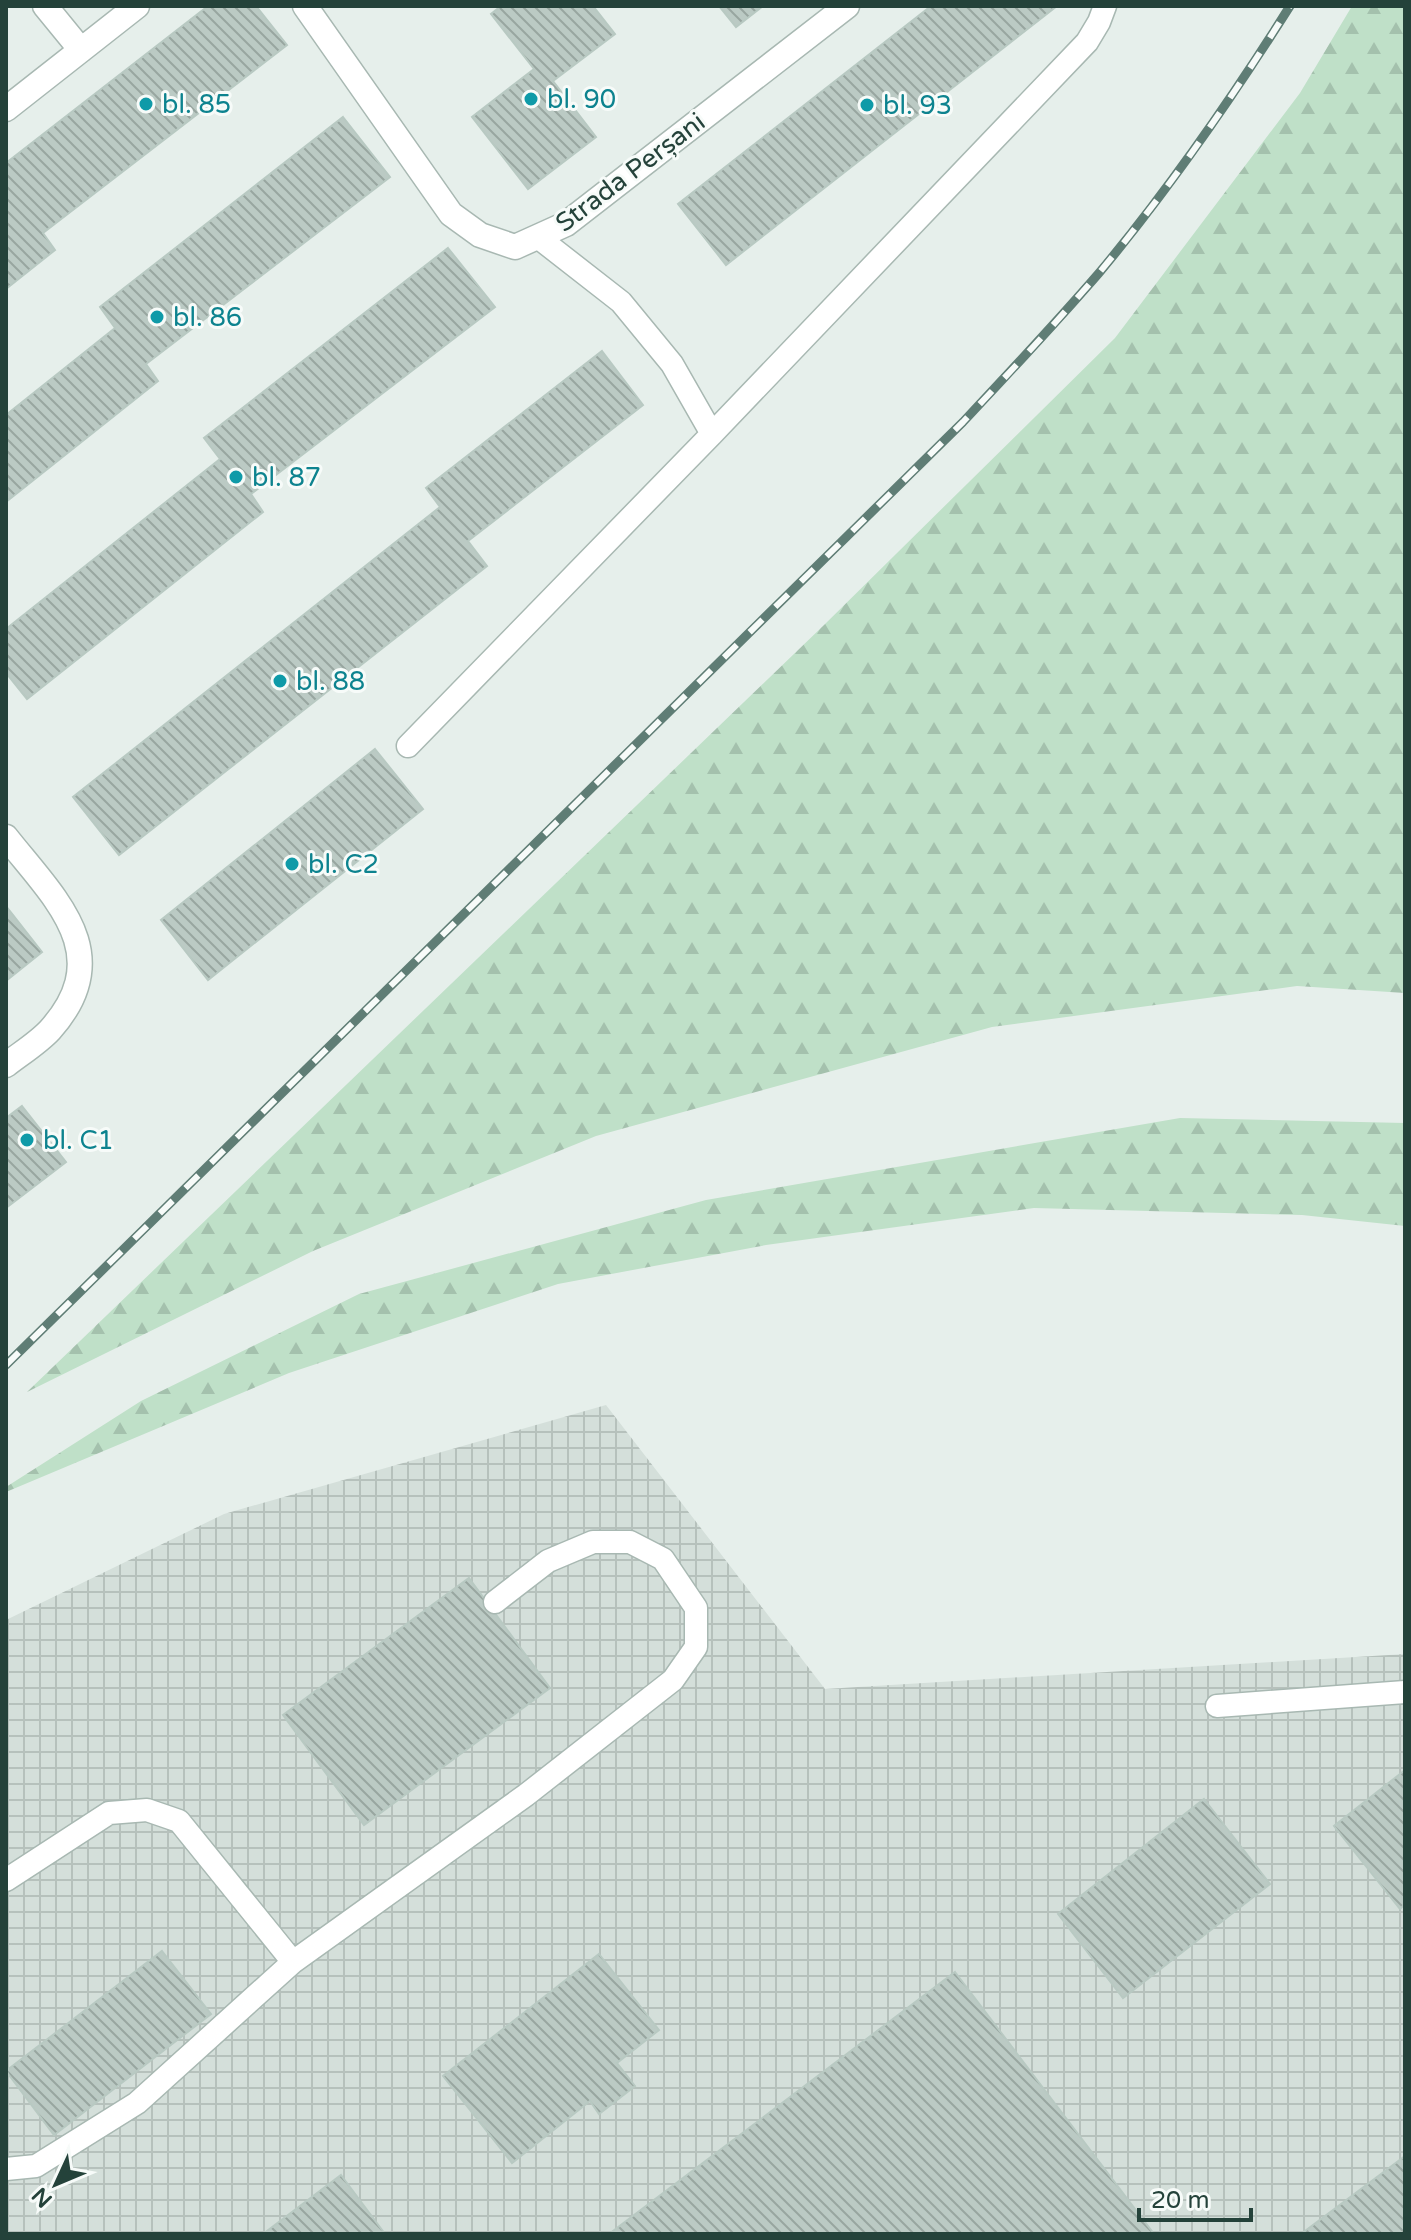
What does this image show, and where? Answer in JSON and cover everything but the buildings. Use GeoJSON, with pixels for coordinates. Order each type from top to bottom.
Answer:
{"type":"FeatureCollection","features":[{"type":"Feature","properties":{"kind":"street"},"geometry":{"type":"LineString","coordinates":[[45,6],[81,50]]}},
{"type":"Feature","properties":{"kind":"street"},"geometry":{"type":"LineString","coordinates":[[6,109],[137,6]]}},
{"type":"Feature","properties":{"kind":"street","name":"Strada Perșani"},"geometry":{"type":"LineString","coordinates":[[305,6],[451,214],[480,235],[515,247],[566,224],[847,6]]}},
{"type":"Feature","properties":{"kind":"street"},"geometry":{"type":"LineString","coordinates":[[6,837],[65,911],[82,953],[76,990],[50,1030],[6,1065]]}},
{"type":"Feature","properties":{"kind":"lane"},"geometry":{"type":"LineString","coordinates":[[408,746],[1087,42],[1105,6]]}},
{"type":"Feature","properties":{"kind":"lane"},"geometry":{"type":"LineString","coordinates":[[539,238],[621,302],[672,364],[712,434]]}},
{"type":"Feature","properties":{"kind":"lane"},"geometry":{"type":"LineString","coordinates":[[6,2169],[36,2166],[137,2103],[293,1962],[526,1795],[673,1680],[696,1647],[696,1608],[663,1559],[630,1542],[593,1542],[548,1561],[495,1602]]}},
{"type":"Feature","properties":{"kind":"lane"},"geometry":{"type":"LineString","coordinates":[[1217,1706],[1405,1692]]}},
{"type":"Feature","properties":{"kind":"lane"},"geometry":{"type":"LineString","coordinates":[[6,1880],[109,1813],[147,1810],[179,1821],[293,1962]]}},
{"type":"Feature","properties":{"kind":"shaded area"},"geometry":{"type":"Polygon","coordinates":[[[606,1405],[825,1689],[1405,1654],[1405,2234],[6,2234],[6,1620],[224,1514],[606,1405]]]}},
{"type":"Feature","properties":{"kind":"green space"},"geometry":{"type":"Polygon","coordinates":[[[1352,6],[1405,6],[1405,993],[1297,986],[992,1027],[596,1136],[313,1251],[27,1392],[823,626],[1115,338],[1300,93],[1352,6]]]}},
{"type":"Feature","properties":{"kind":"green space"},"geometry":{"type":"Polygon","coordinates":[[[1180,1118],[1405,1123],[1405,1226],[1302,1215],[1034,1208],[766,1245],[558,1284],[289,1373],[6,1492],[6,1487],[141,1401],[359,1294],[706,1200],[1180,1118]]]}},
{"type":"Feature","properties":{"kind":"railway"},"geometry":{"type":"LineString","coordinates":[[6,1365],[963,422],[1066,311],[1125,241],[1199,142],[1290,6]]}},
{"type":"Feature","properties":{"kind":"place","name":"bl. 90"},"geometry":{"type":"Point","coordinates":[531,99]}},
{"type":"Feature","properties":{"kind":"place","name":"bl. 85"},"geometry":{"type":"Point","coordinates":[146,104]}},
{"type":"Feature","properties":{"kind":"place","name":"bl. 93"},"geometry":{"type":"Point","coordinates":[867,105]}},
{"type":"Feature","properties":{"kind":"place","name":"bl. 86"},"geometry":{"type":"Point","coordinates":[157,317]}},
{"type":"Feature","properties":{"kind":"place","name":"bl. 87"},"geometry":{"type":"Point","coordinates":[236,477]}},
{"type":"Feature","properties":{"kind":"place","name":"bl. 88"},"geometry":{"type":"Point","coordinates":[280,681]}},
{"type":"Feature","properties":{"kind":"place","name":"bl. C2"},"geometry":{"type":"Point","coordinates":[292,864]}},
{"type":"Feature","properties":{"kind":"place","name":"bl. C1"},"geometry":{"type":"Point","coordinates":[27,1140]}}]}
